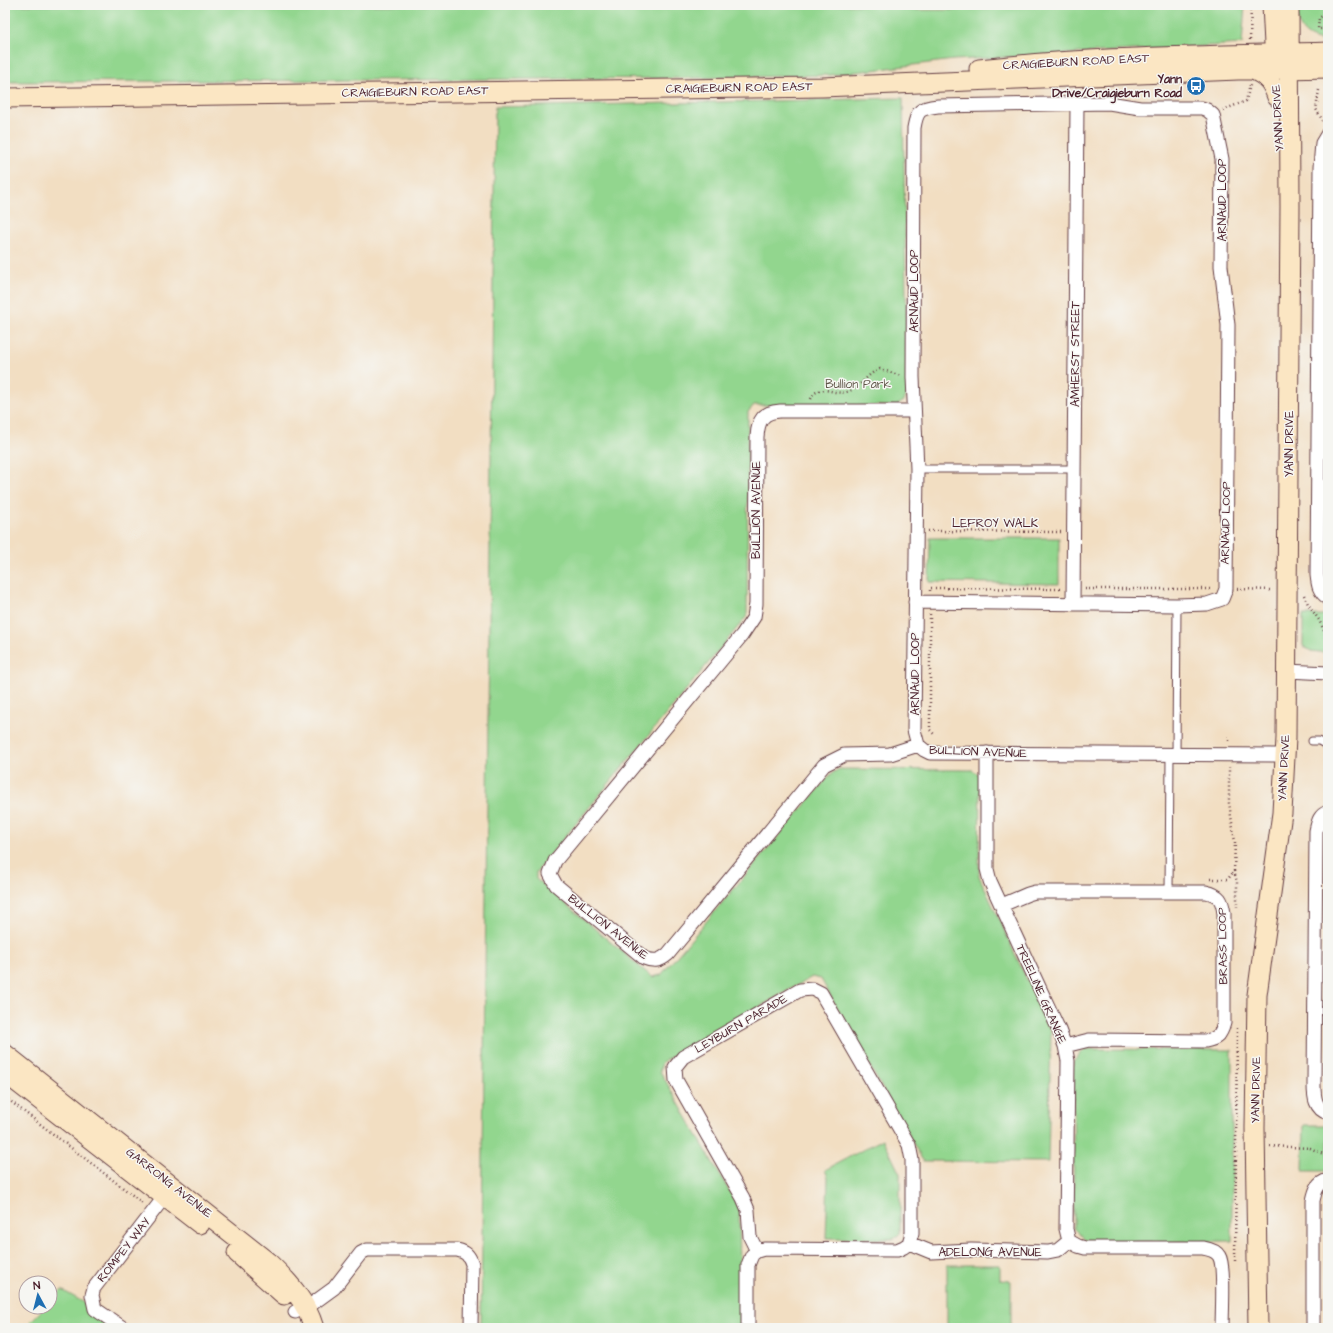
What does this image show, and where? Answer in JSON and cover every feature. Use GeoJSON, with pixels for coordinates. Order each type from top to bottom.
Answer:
{"type":"FeatureCollection","features":[{"type":"Feature","properties":{"kind":"street"},"geometry":{"type":"LineString","coordinates":[[1272,5],[1281,27],[1326,60],[1301,80],[1283,98],[1265,75],[1251,64],[1281,27],[1289,5]]}},
{"type":"Feature","properties":{"kind":"street","name":"YANN DRIVE"},"geometry":{"type":"LineString","coordinates":[[1258,1328],[1255,1145],[1257,995],[1282,813],[1287,671],[1290,206],[1280,156],[1283,98],[1281,27]]}},
{"type":"Feature","properties":{"kind":"street","name":"CRAIGIEBURN ROAD EAST"},"geometry":{"type":"LineString","coordinates":[[5,98],[825,87],[1031,63],[1251,64],[1282,61],[1326,60]]}},
{"type":"Feature","properties":{"kind":"street","name":"ARNAUD LOOP"},"geometry":{"type":"LineString","coordinates":[[916,602],[1177,605],[1215,603],[1222,599],[1226,589],[1228,325],[1221,266],[1222,159],[1213,115],[1207,110],[1202,108],[1148,108],[1115,103],[1077,103],[938,106],[920,110],[916,115],[914,128],[913,377],[917,469],[914,730],[918,745]]}},
{"type":"Feature","properties":{"kind":"street","name":"AMHERST STREET"},"geometry":{"type":"LineString","coordinates":[[1073,604],[1077,103]]}},
{"type":"Feature","properties":{"kind":"street"},"geometry":{"type":"LineString","coordinates":[[1328,133],[1320,149],[1324,254],[1317,575],[1322,594],[1328,598]]}},
{"type":"Feature","properties":{"kind":"street","name":"BULLION AVENUE"},"geometry":{"type":"LineString","coordinates":[[914,411],[773,411],[761,418],[758,425],[756,612],[751,624],[555,861],[551,868],[552,879],[556,885],[644,958],[656,961],[662,960],[824,765],[844,755],[890,754],[918,745],[930,753],[1285,755]]}},
{"type":"Feature","properties":{"kind":"street"},"geometry":{"type":"LineString","coordinates":[[1287,671],[1328,673]]}},
{"type":"Feature","properties":{"kind":"street","name":"TREELINE GRANGE"},"geometry":{"type":"LineString","coordinates":[[987,753],[987,869],[990,881],[1065,1046],[1068,1060],[1066,1229],[1069,1241]]}},
{"type":"Feature","properties":{"kind":"street"},"geometry":{"type":"LineString","coordinates":[[1328,812],[1323,814],[1318,821],[1316,831],[1314,1085],[1316,1103],[1319,1108],[1328,1113]]}},
{"type":"Feature","properties":{"kind":"street","name":"BRASS LOOP"},"geometry":{"type":"LineString","coordinates":[[1002,905],[1035,892],[1169,892],[1214,894],[1223,903],[1224,1023],[1222,1031],[1218,1036],[1205,1041],[1089,1040],[1065,1046]]}},
{"type":"Feature","properties":{"kind":"street","name":"LEYBURN PARADE"},"geometry":{"type":"LineString","coordinates":[[757,1251],[750,1237],[747,1206],[676,1080],[675,1067],[683,1057],[800,990],[807,989],[817,990],[821,993],[909,1145],[912,1165],[912,1233],[908,1243]]}},
{"type":"Feature","properties":{"kind":"street","name":"GARRONG AVENUE"},"geometry":{"type":"LineString","coordinates":[[5,1054],[33,1075],[163,1199]]}},
{"type":"Feature","properties":{"kind":"street","name":"GARRONG AVENUE"},"geometry":{"type":"LineString","coordinates":[[5,1073],[163,1199],[242,1256],[284,1296],[314,1328]]}},
{"type":"Feature","properties":{"kind":"street"},"geometry":{"type":"LineString","coordinates":[[1312,1328],[1313,1201],[1320,1183],[1328,1180]]}},
{"type":"Feature","properties":{"kind":"street","name":"ROMPEY WAY"},"geometry":{"type":"LineString","coordinates":[[123,1328],[95,1309],[92,1295],[94,1288],[163,1199]]}},
{"type":"Feature","properties":{"kind":"street"},"geometry":{"type":"LineString","coordinates":[[1069,1241],[1085,1248],[1203,1248],[1216,1253],[1220,1256],[1222,1266],[1222,1328]]}},
{"type":"Feature","properties":{"kind":"street","name":"ADELONG AVENUE"},"geometry":{"type":"LineString","coordinates":[[908,1243],[931,1252],[971,1250],[1048,1252],[1058,1250],[1069,1241]]}},
{"type":"Feature","properties":{"kind":"street"},"geometry":{"type":"LineString","coordinates":[[748,1328],[748,1265],[752,1255],[757,1251],[764,1249],[897,1250],[904,1248],[908,1243]]}},
{"type":"Feature","properties":{"kind":"street"},"geometry":{"type":"LineString","coordinates":[[301,1315],[312,1304],[334,1288],[361,1253],[367,1250],[457,1250],[470,1256],[472,1264],[471,1328]]}},
{"type":"Feature","properties":{"kind":"lane"},"geometry":{"type":"LineString","coordinates":[[917,469],[1074,469]]}},
{"type":"Feature","properties":{"kind":"lane"},"geometry":{"type":"LineString","coordinates":[[1169,892],[1177,605]]}},
{"type":"Feature","properties":{"kind":"lane"},"geometry":{"type":"LineString","coordinates":[[1312,741],[1319,741],[1328,746]]}},
{"type":"Feature","properties":{"kind":"path"},"geometry":{"type":"LineString","coordinates":[[1213,115],[1246,101],[1250,85],[1251,5]]}},
{"type":"Feature","properties":{"kind":"path"},"geometry":{"type":"LineString","coordinates":[[1328,12],[1319,18],[1318,29],[1328,29]]}},
{"type":"Feature","properties":{"kind":"path"},"geometry":{"type":"LineString","coordinates":[[1319,90],[1315,106],[1316,112],[1328,127]]}},
{"type":"Feature","properties":{"kind":"path"},"geometry":{"type":"LineString","coordinates":[[811,411],[813,394],[819,390],[825,389],[840,393],[847,392],[860,386],[870,374],[876,370],[880,369],[898,376],[913,377]]}},
{"type":"Feature","properties":{"kind":"path","name":"LEFROY WALK"},"geometry":{"type":"LineString","coordinates":[[916,531],[1074,532]]}},
{"type":"Feature","properties":{"kind":"path"},"geometry":{"type":"LineString","coordinates":[[930,588],[930,730],[934,735]]}},
{"type":"Feature","properties":{"kind":"path"},"geometry":{"type":"LineString","coordinates":[[1209,879],[1228,879],[1234,871],[1235,842],[1229,803],[1230,755]]}},
{"type":"Feature","properties":{"kind":"path"},"geometry":{"type":"LineString","coordinates":[[5,1097],[163,1199]]}},
{"type":"Feature","properties":{"kind":"path"},"geometry":{"type":"LineString","coordinates":[[1235,1265],[1236,1146],[1255,1145],[1310,1148],[1328,1156]]}},
{"type":"Feature","properties":{"kind":"green space"},"geometry":{"type":"Polygon","coordinates":[[[5,5],[908,5],[910,10],[952,10],[1040,5],[1245,5],[1242,44],[954,60],[831,75],[704,78],[5,82],[5,5]]]}},
{"type":"Feature","properties":{"kind":"green space"},"geometry":{"type":"Polygon","coordinates":[[[1297,5],[1328,5],[1328,42],[1313,38],[1303,31],[1298,21],[1297,5]]]}},
{"type":"Feature","properties":{"kind":"green space","name":"Bullion Park"},"geometry":{"type":"Polygon","coordinates":[[[903,98],[907,363],[907,394],[904,401],[896,406],[754,405],[748,412],[747,616],[536,872],[536,879],[652,977],[661,975],[831,774],[839,769],[973,770],[980,777],[979,876],[1051,1032],[1048,1162],[923,1161],[821,979],[812,977],[662,1062],[660,1071],[739,1208],[741,1328],[481,1328],[495,107],[903,98]]]}},
{"type":"Feature","properties":{"kind":"green space"},"geometry":{"type":"Polygon","coordinates":[[[930,538],[1059,538],[1059,584],[929,582],[930,538]]]}},
{"type":"Feature","properties":{"kind":"green space"},"geometry":{"type":"Polygon","coordinates":[[[1303,615],[1328,615],[1328,653],[1311,651],[1303,646],[1303,615]]]}},
{"type":"Feature","properties":{"kind":"green space"},"geometry":{"type":"Polygon","coordinates":[[[1085,1049],[1232,1050],[1232,1241],[1088,1242],[1074,1228],[1073,1062],[1085,1049]]]}},
{"type":"Feature","properties":{"kind":"green space"},"geometry":{"type":"Polygon","coordinates":[[[1304,1125],[1328,1125],[1328,1171],[1303,1171],[1304,1125]]]}},
{"type":"Feature","properties":{"kind":"green space"},"geometry":{"type":"Polygon","coordinates":[[[883,1139],[900,1174],[900,1233],[894,1239],[826,1238],[828,1177],[825,1170],[883,1139]]]}},
{"type":"Feature","properties":{"kind":"green space"},"geometry":{"type":"Polygon","coordinates":[[[947,1265],[1000,1265],[1000,1280],[1011,1281],[1011,1327],[1044,1328],[947,1326],[947,1265]]]}},
{"type":"Feature","properties":{"kind":"green space"},"geometry":{"type":"Polygon","coordinates":[[[62,1290],[95,1309],[123,1328],[24,1328],[37,1315],[58,1315],[58,1294],[62,1290]]]}},
{"type":"Feature","properties":{"kind":"place","name":"Yann Drive/Craigieburn Road"},"geometry":{"type":"Point","coordinates":[1196,86]}}]}
